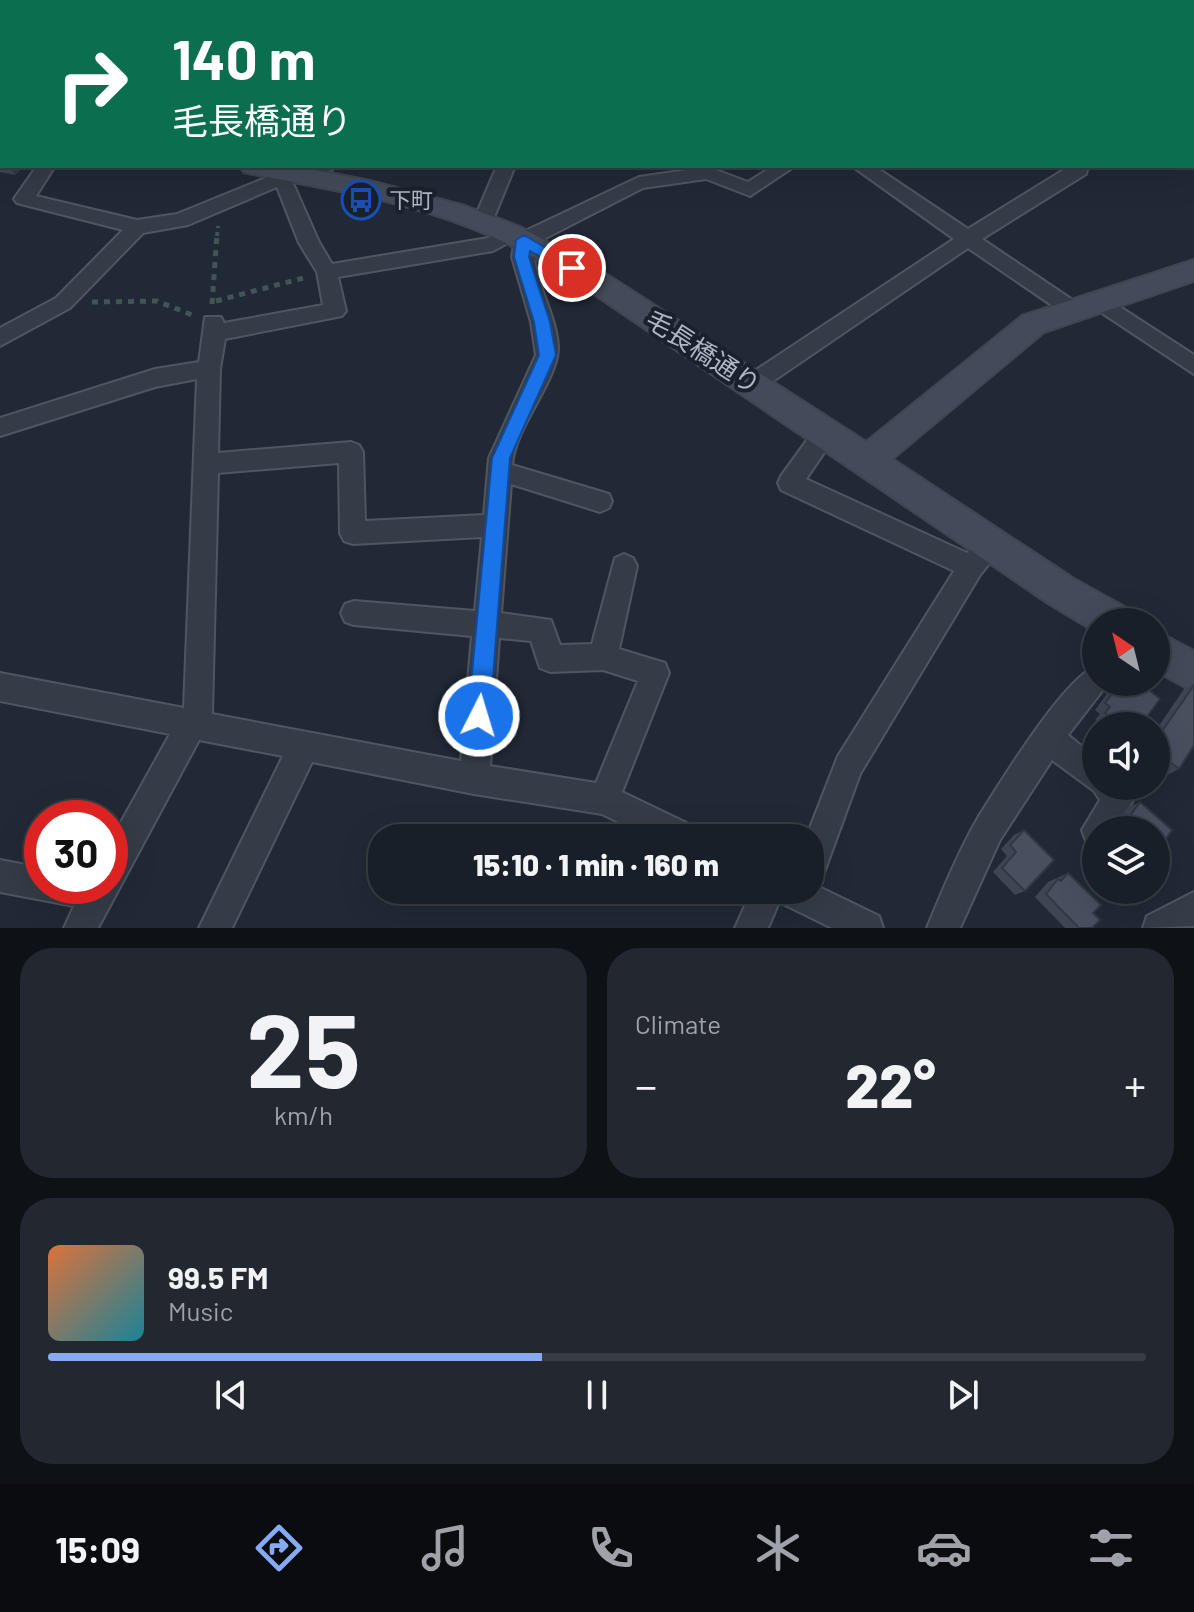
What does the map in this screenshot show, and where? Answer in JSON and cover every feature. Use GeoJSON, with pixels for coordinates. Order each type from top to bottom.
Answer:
{"type":"FeatureCollection","features":[{"type":"Feature","properties":{"kind":"street"},"geometry":{"type":"LineString","coordinates":[[24,199],[45,168]]}},
{"type":"Feature","properties":{"kind":"street","name":"毛長橋通り"},"geometry":{"type":"LineString","coordinates":[[264,168],[389,195],[505,232],[572,268],[868,460],[981,556],[1086,608]]}},
{"type":"Feature","properties":{"kind":"street"},"geometry":{"type":"LineString","coordinates":[[0,197],[24,199],[137,227],[181,220],[290,173],[315,168]]}},
{"type":"Feature","properties":{"kind":"street"},"geometry":{"type":"LineString","coordinates":[[474,779],[501,458],[547,355],[542,322],[522,257],[505,232],[506,168]]}},
{"type":"Feature","properties":{"kind":"street"},"geometry":{"type":"LineString","coordinates":[[327,272],[493,244],[505,232],[639,183],[708,173],[750,190],[783,168]]}},
{"type":"Feature","properties":{"kind":"street"},"geometry":{"type":"LineString","coordinates":[[862,168],[969,238],[1194,366]]}},
{"type":"Feature","properties":{"kind":"street"},"geometry":{"type":"LineString","coordinates":[[752,384],[969,238],[1056,187],[1079,168]]}},
{"type":"Feature","properties":{"kind":"street"},"geometry":{"type":"LineString","coordinates":[[128,841],[198,712],[213,320],[335,311],[327,272],[309,243],[290,173]]}},
{"type":"Feature","properties":{"kind":"street"},"geometry":{"type":"LineString","coordinates":[[0,338],[63,303],[137,227]]}},
{"type":"Feature","properties":{"kind":"street"},"geometry":{"type":"LineString","coordinates":[[868,460],[1033,324],[1194,270]]}},
{"type":"Feature","properties":{"kind":"street"},"geometry":{"type":"LineString","coordinates":[[0,427],[155,378],[209,369]]}},
{"type":"Feature","properties":{"kind":"street"},"geometry":{"type":"LineString","coordinates":[[824,827],[848,766],[981,556],[790,483],[826,432]]}},
{"type":"Feature","properties":{"kind":"street"},"geometry":{"type":"LineString","coordinates":[[206,464],[351,452],[353,533],[496,525]]}},
{"type":"Feature","properties":{"kind":"street"},"geometry":{"type":"LineString","coordinates":[[500,471],[600,501]]}},
{"type":"Feature","properties":{"kind":"street"},"geometry":{"type":"LineString","coordinates":[[603,657],[624,566]]}},
{"type":"Feature","properties":{"kind":"street"},"geometry":{"type":"LineString","coordinates":[[354,613],[541,629],[550,659],[603,657],[655,673],[604,799]]}},
{"type":"Feature","properties":{"kind":"street"},"geometry":{"type":"LineString","coordinates":[[0,687],[474,779],[604,799],[655,824]]}},
{"type":"Feature","properties":{"kind":"street"},"geometry":{"type":"LineString","coordinates":[[943,928],[989,829],[1050,739],[1084,696]]}},
{"type":"Feature","properties":{"kind":"street"},"geometry":{"type":"LineString","coordinates":[[1050,739],[1082,765]]}},
{"type":"Feature","properties":{"kind":"street"},"geometry":{"type":"LineString","coordinates":[[215,928],[304,746]]}},
{"type":"Feature","properties":{"kind":"street"},"geometry":{"type":"LineString","coordinates":[[0,876],[24,881]]}},
{"type":"Feature","properties":{"kind":"street"},"geometry":{"type":"LineString","coordinates":[[824,901],[867,928]]}},
{"type":"Feature","properties":{"kind":"street"},"geometry":{"type":"LineString","coordinates":[[80,928],[93,904]]}},
{"type":"Feature","properties":{"kind":"street"},"geometry":{"type":"LineString","coordinates":[[751,928],[762,904]]}},
{"type":"Feature","properties":{"kind":"street"},"geometry":{"type":"LineString","coordinates":[[1159,928],[1194,908]]}},
{"type":"Feature","properties":{"kind":"path"},"geometry":{"type":"LineString","coordinates":[[213,320],[219,206]]}},
{"type":"Feature","properties":{"kind":"path"},"geometry":{"type":"LineString","coordinates":[[63,303],[157,301],[213,320],[327,272]]}},
{"type":"Feature","properties":{"kind":"building"},"geometry":{"type":"Polygon","coordinates":[[[1194,685],[1194,745],[1179,769],[1170,762],[1170,720],[1194,685]]]}},
{"type":"Feature","properties":{"kind":"building"},"geometry":{"type":"Polygon","coordinates":[[[1110,696],[1156,696],[1160,699],[1150,712],[1106,712],[1110,707],[1105,703],[1110,696]]]}},
{"type":"Feature","properties":{"kind":"building"},"geometry":{"type":"Polygon","coordinates":[[[1140,802],[1156,816],[1130,816],[1140,802]]]}},
{"type":"Feature","properties":{"kind":"building"},"geometry":{"type":"Polygon","coordinates":[[[1024,830],[1054,860],[1025,891],[1002,868],[1016,852],[1010,845],[1024,830]]]}},
{"type":"Feature","properties":{"kind":"building"},"geometry":{"type":"Polygon","coordinates":[[[1068,873],[1082,887],[1082,904],[1101,905],[1093,913],[1100,920],[1092,928],[1079,928],[1046,894],[1058,879],[1061,881],[1068,873]]]}},
{"type":"Feature","properties":{"kind":"place","name":"下町"},"geometry":{"type":"Point","coordinates":[361,200]}},
{"type":"Feature","properties":{"kind":"route"},"geometry":{"type":"LineString","coordinates":[[479,716],[501,458],[547,355],[542,322],[522,257],[524,240],[572,268]]}}]}
